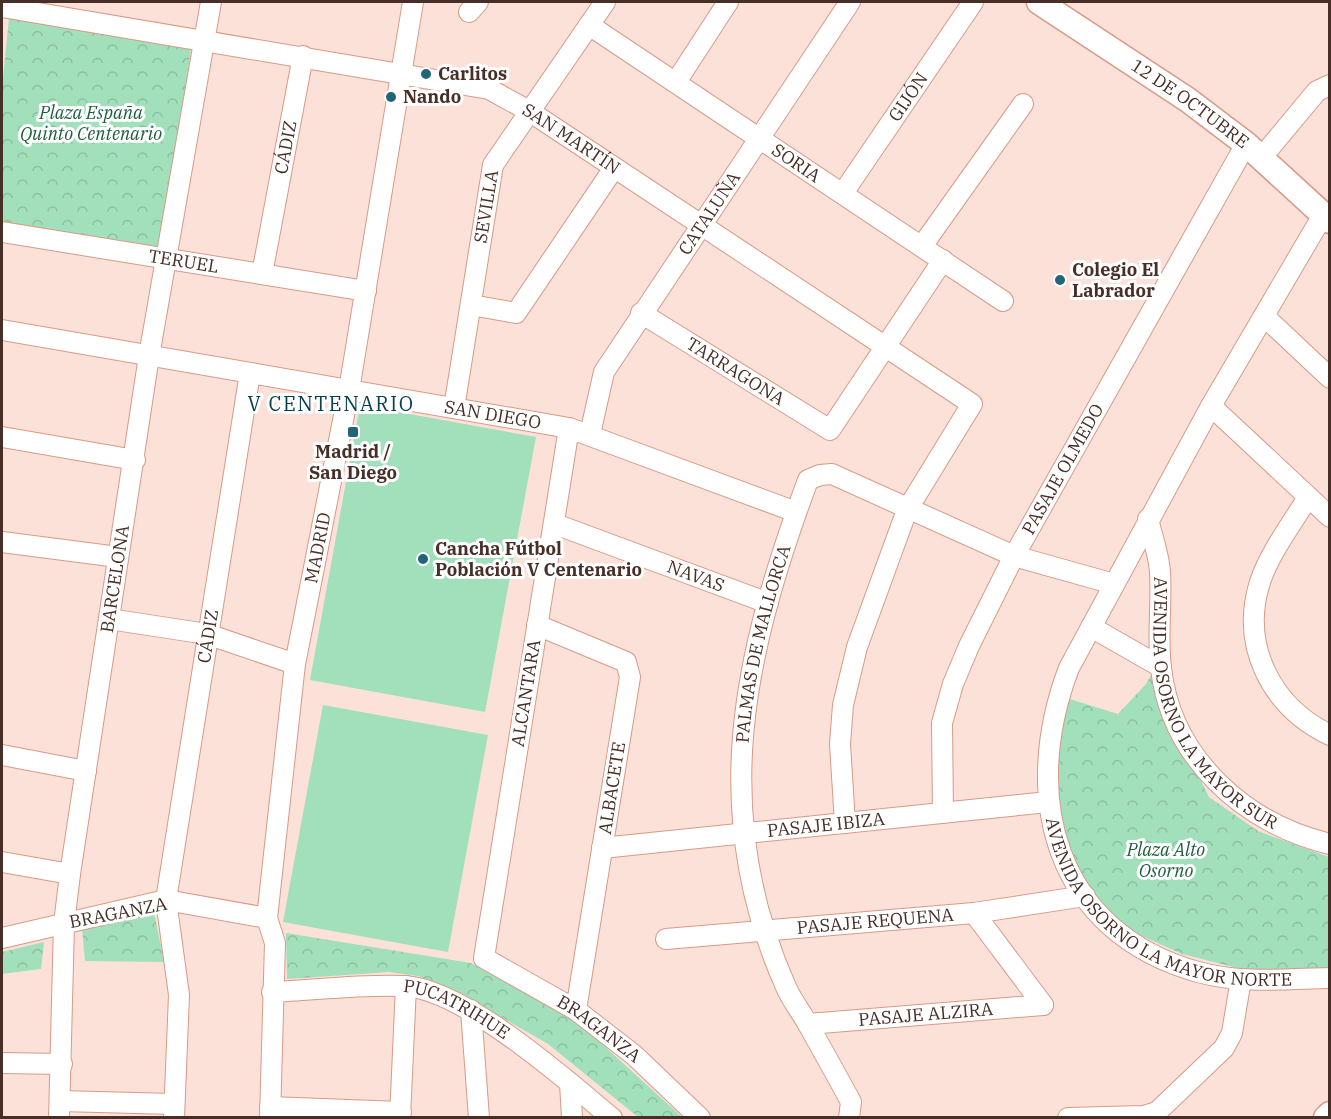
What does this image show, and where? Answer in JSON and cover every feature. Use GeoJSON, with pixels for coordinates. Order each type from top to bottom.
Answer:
{"type":"FeatureCollection","features":[{"type":"Feature","properties":{"kind":"street","name":"BARCELONA"},"geometry":{"type":"LineString","coordinates":[[60,1109],[64,924],[70,874],[135,460],[149,356],[211,2]]}},
{"type":"Feature","properties":{"kind":"street","name":"MADRID"},"geometry":{"type":"LineString","coordinates":[[267,918],[295,664],[349,390],[412,2]]}},
{"type":"Feature","properties":{"kind":"street","name":"SEVILLA"},"geometry":{"type":"LineString","coordinates":[[454,408],[493,165],[606,2]]}},
{"type":"Feature","properties":{"kind":"street"},"geometry":{"type":"LineString","coordinates":[[676,82],[728,2]]}},
{"type":"Feature","properties":{"kind":"street","name":"CATALUÑA"},"geometry":{"type":"LineString","coordinates":[[590,434],[604,372],[700,224],[850,2]]}},
{"type":"Feature","properties":{"kind":"street","name":"GIJÓN"},"geometry":{"type":"LineString","coordinates":[[843,193],[973,2]]}},
{"type":"Feature","properties":{"kind":"street","name":"12 DE OCTUBRE"},"geometry":{"type":"LineString","coordinates":[[1038,2],[1188,100],[1254,150],[1326,218]]}},
{"type":"Feature","properties":{"kind":"street","name":"SAN MARTÍN"},"geometry":{"type":"LineString","coordinates":[[2,6],[203,43],[303,56],[489,89],[529,111],[972,404],[907,510]]}},
{"type":"Feature","properties":{"kind":"street","name":"SORIA"},"geometry":{"type":"LineString","coordinates":[[590,25],[1002,301]]}},
{"type":"Feature","properties":{"kind":"street","name":"CÁDIZ"},"geometry":{"type":"LineString","coordinates":[[262,274],[303,56]]}},
{"type":"Feature","properties":{"kind":"street","name":"PASAJE OLMEDO"},"geometry":{"type":"LineString","coordinates":[[943,813],[942,723],[953,684],[969,646],[1014,556],[1254,150],[1317,92],[1329,85]]}},
{"type":"Feature","properties":{"kind":"street"},"geometry":{"type":"LineString","coordinates":[[922,246],[1023,104]]}},
{"type":"Feature","properties":{"kind":"street"},"geometry":{"type":"LineString","coordinates":[[471,305],[516,313],[615,168]]}},
{"type":"Feature","properties":{"kind":"street","name":"AVENIDA OSORNO LA MAYOR NORTE"},"geometry":{"type":"LineString","coordinates":[[1326,218],[1211,406],[1069,668],[1054,713],[1047,757],[1048,802],[1058,847],[1070,873],[1085,896],[1117,929],[1158,956],[1198,972],[1241,979],[1329,978]]}},
{"type":"Feature","properties":{"kind":"street","name":"TERUEL"},"geometry":{"type":"LineString","coordinates":[[2,232],[366,291]]}},
{"type":"Feature","properties":{"kind":"street"},"geometry":{"type":"LineString","coordinates":[[885,346],[943,260]]}},
{"type":"Feature","properties":{"kind":"street","name":"TARRAGONA"},"geometry":{"type":"LineString","coordinates":[[641,313],[830,430],[885,346]]}},
{"type":"Feature","properties":{"kind":"street"},"geometry":{"type":"LineString","coordinates":[[1264,316],[1329,378]]}},
{"type":"Feature","properties":{"kind":"street","name":"SAN DIEGO"},"geometry":{"type":"LineString","coordinates":[[2,330],[569,428],[796,512]]}},
{"type":"Feature","properties":{"kind":"street","name":"CÁDIZ"},"geometry":{"type":"LineString","coordinates":[[174,1111],[179,995],[166,900],[250,373]]}},
{"type":"Feature","properties":{"kind":"street"},"geometry":{"type":"LineString","coordinates":[[1211,406],[1329,517]]}},
{"type":"Feature","properties":{"kind":"street","name":"ALCANTARA"},"geometry":{"type":"LineString","coordinates":[[484,958],[569,428]]}},
{"type":"Feature","properties":{"kind":"street"},"geometry":{"type":"LineString","coordinates":[[2,437],[135,460]]}},
{"type":"Feature","properties":{"kind":"street","name":"PALMAS DE MALLORCA"},"geometry":{"type":"LineString","coordinates":[[849,1118],[851,1102],[786,989],[763,929],[742,833],[739,770],[744,706],[757,639],[808,480],[820,475],[832,474],[907,510],[1014,556],[1114,584]]}},
{"type":"Feature","properties":{"kind":"street"},"geometry":{"type":"LineString","coordinates":[[1308,497],[1261,580],[1256,596],[1254,629],[1260,661],[1276,692],[1301,718],[1329,735]]}},
{"type":"Feature","properties":{"kind":"street"},"geometry":{"type":"LineString","coordinates":[[845,823],[840,744],[843,705],[857,647],[907,510]]}},
{"type":"Feature","properties":{"kind":"street","name":"AVENIDA OSORNO LA MAYOR SUR"},"geometry":{"type":"LineString","coordinates":[[1148,519],[1160,570],[1161,667],[1180,731],[1198,759],[1219,785],[1235,799],[1270,823],[1329,844]]}},
{"type":"Feature","properties":{"kind":"street","name":"NAVAS"},"geometry":{"type":"LineString","coordinates":[[555,524],[768,603]]}},
{"type":"Feature","properties":{"kind":"street"},"geometry":{"type":"LineString","coordinates":[[2,542],[118,557]]}},
{"type":"Feature","properties":{"kind":"street"},"geometry":{"type":"LineString","coordinates":[[109,619],[207,634],[295,664]]}},
{"type":"Feature","properties":{"kind":"street","name":"ALBACETE"},"geometry":{"type":"LineString","coordinates":[[537,625],[626,662],[630,677],[576,1010]]}},
{"type":"Feature","properties":{"kind":"street"},"geometry":{"type":"LineString","coordinates":[[1091,627],[1161,667]]}},
{"type":"Feature","properties":{"kind":"street"},"geometry":{"type":"LineString","coordinates":[[2,755],[86,771]]}},
{"type":"Feature","properties":{"kind":"street","name":"PASAJE IBIZA"},"geometry":{"type":"LineString","coordinates":[[602,848],[1048,802]]}},
{"type":"Feature","properties":{"kind":"street"},"geometry":{"type":"LineString","coordinates":[[2,862],[70,874]]}},
{"type":"Feature","properties":{"kind":"street","name":"PASAJE REQUENA"},"geometry":{"type":"LineString","coordinates":[[666,939],[763,929],[974,913],[1085,896]]}},
{"type":"Feature","properties":{"kind":"street","name":"BRAGANZA"},"geometry":{"type":"LineString","coordinates":[[2,938],[166,900],[267,918]]}},
{"type":"Feature","properties":{"kind":"street","name":"PASAJE ALZIRA"},"geometry":{"type":"LineString","coordinates":[[808,1024],[1043,1005],[974,913]]}},
{"type":"Feature","properties":{"kind":"street"},"geometry":{"type":"LineString","coordinates":[[267,918],[275,943],[270,1112],[400,1115],[406,986]]}},
{"type":"Feature","properties":{"kind":"street","name":"BRAGANZA"},"geometry":{"type":"LineString","coordinates":[[484,958],[576,1010],[634,1055],[700,1118]]}},
{"type":"Feature","properties":{"kind":"street"},"geometry":{"type":"LineString","coordinates":[[1068,1118],[1143,1116],[1157,1112],[1224,1048],[1232,1033],[1241,979]]}},
{"type":"Feature","properties":{"kind":"street","name":"PUCATRIHUE"},"geometry":{"type":"LineString","coordinates":[[272,992],[406,986],[440,993],[471,1010],[570,1083],[612,1118]]}},
{"type":"Feature","properties":{"kind":"street"},"geometry":{"type":"LineString","coordinates":[[471,1010],[479,1118]]}},
{"type":"Feature","properties":{"kind":"street"},"geometry":{"type":"LineString","coordinates":[[2,1063],[62,1064]]}},
{"type":"Feature","properties":{"kind":"street"},"geometry":{"type":"LineString","coordinates":[[570,1083],[572,1118]]}},
{"type":"Feature","properties":{"kind":"street"},"geometry":{"type":"LineString","coordinates":[[60,1109],[174,1111]]}},
{"type":"Feature","properties":{"kind":"green space","name":"Plaza España Quinto Centenario"},"geometry":{"type":"Polygon","coordinates":[[[9,18],[191,49],[162,254],[2,228],[2,88],[9,18]]]}},
{"type":"Feature","properties":{"kind":"green space","name":"Cancha Fútbol Población V Centenario"},"geometry":{"type":"Polygon","coordinates":[[[360,405],[536,437],[485,712],[310,680],[360,405]]]}},
{"type":"Feature","properties":{"kind":"green space","name":"Plaza Alto Osorno"},"geometry":{"type":"Polygon","coordinates":[[[1155,668],[1189,757],[1209,797],[1258,831],[1329,857],[1329,972],[1249,971],[1182,954],[1140,935],[1110,916],[1087,889],[1065,845],[1055,772],[1060,724],[1070,699],[1118,714],[1146,684],[1155,668]]]}},
{"type":"Feature","properties":{"kind":"green space"},"geometry":{"type":"Polygon","coordinates":[[[323,705],[488,735],[448,952],[283,922],[323,705]]]}},
{"type":"Feature","properties":{"kind":"green space"},"geometry":{"type":"Polygon","coordinates":[[[154,912],[164,962],[85,961],[82,929],[154,912]]]}},
{"type":"Feature","properties":{"kind":"green space"},"geometry":{"type":"Polygon","coordinates":[[[286,933],[471,963],[578,1022],[682,1117],[638,1117],[548,1044],[458,992],[418,976],[389,972],[287,979],[286,933]]]}},
{"type":"Feature","properties":{"kind":"green space"},"geometry":{"type":"Polygon","coordinates":[[[44,942],[41,969],[2,974],[2,952],[44,942]]]}},
{"type":"Feature","properties":{"kind":"place","name":"Carlitos"},"geometry":{"type":"Point","coordinates":[426,74]}},
{"type":"Feature","properties":{"kind":"place","name":"Nando"},"geometry":{"type":"Point","coordinates":[391,97]}},
{"type":"Feature","properties":{"kind":"place","name":"Colegio El Labrador"},"geometry":{"type":"Point","coordinates":[1060,280]}},
{"type":"Feature","properties":{"kind":"place","name":"Madrid / San Diego"},"geometry":{"type":"Point","coordinates":[353,432]}},
{"type":"Feature","properties":{"kind":"place","name":"Cancha Fútbol Población V Centenario"},"geometry":{"type":"Point","coordinates":[423,559]}},
{"type":"Feature","properties":{"kind":"district","name":"V CENTENARIO"},"geometry":{"type":"Point","coordinates":[331,404]}}]}
